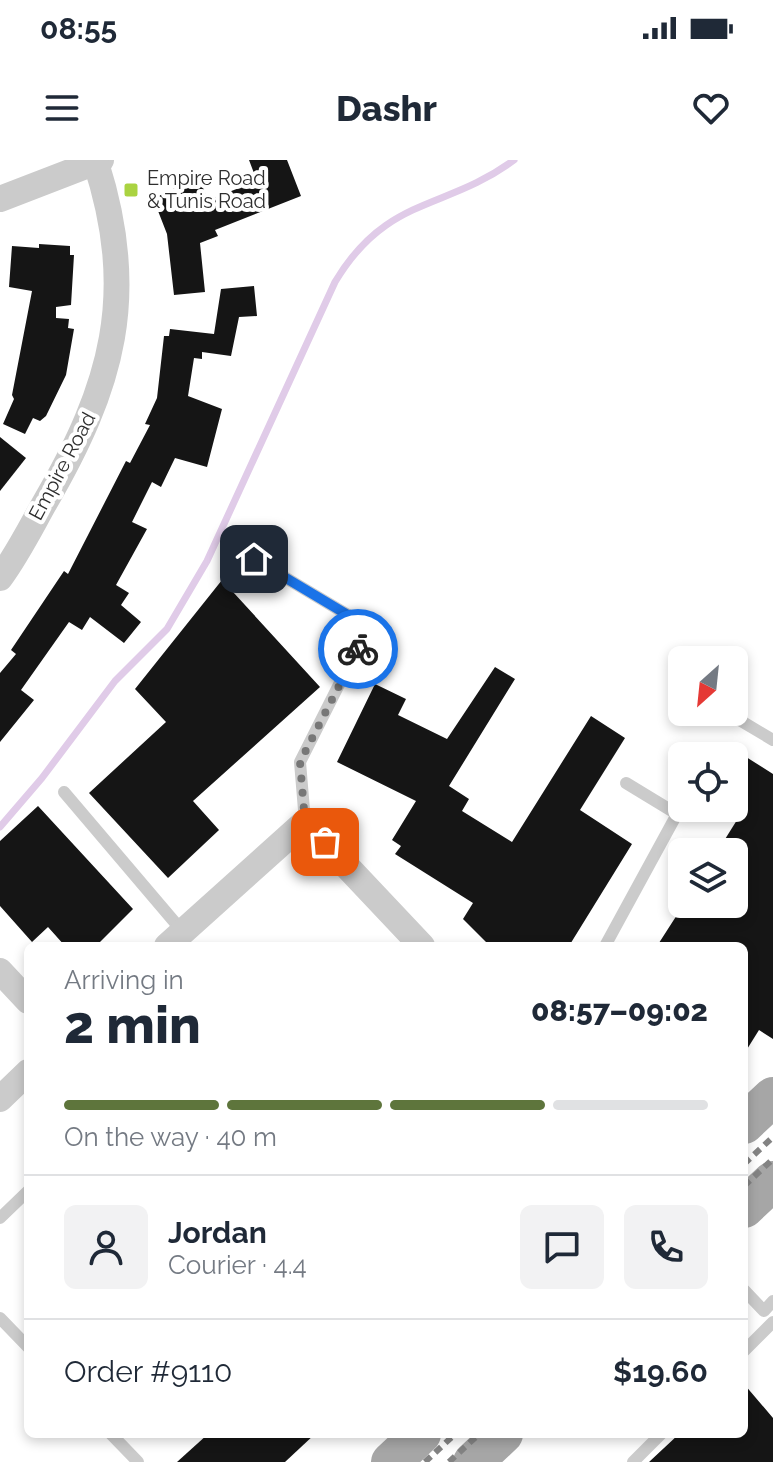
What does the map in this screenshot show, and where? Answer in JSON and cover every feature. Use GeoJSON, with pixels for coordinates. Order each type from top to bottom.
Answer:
{"type":"FeatureCollection","features":[{"type":"Feature","properties":{"kind":"main road"},"geometry":{"type":"LineString","coordinates":[[748,1120],[773,1097]]}},
{"type":"Feature","properties":{"kind":"main road"},"geometry":{"type":"LineString","coordinates":[[748,1204],[773,1181]]}},
{"type":"Feature","properties":{"kind":"main road"},"geometry":{"type":"LineString","coordinates":[[391,1462],[417,1438]]}},
{"type":"Feature","properties":{"kind":"main road"},"geometry":{"type":"LineString","coordinates":[[473,1462],[499,1438]]}},
{"type":"Feature","properties":{"kind":"street"},"geometry":{"type":"LineString","coordinates":[[0,199],[97,161]]}},
{"type":"Feature","properties":{"kind":"street","name":"Empire Road"},"geometry":{"type":"LineString","coordinates":[[1,573],[89,422],[108,362],[119,299],[115,227],[97,161]]}},
{"type":"Feature","properties":{"kind":"street"},"geometry":{"type":"LineString","coordinates":[[175,939],[305,822],[418,942]]}},
{"type":"Feature","properties":{"kind":"street"},"geometry":{"type":"LineString","coordinates":[[0,971],[24,997]]}},
{"type":"Feature","properties":{"kind":"street"},"geometry":{"type":"LineString","coordinates":[[0,1099],[24,1076]]}},
{"type":"Feature","properties":{"kind":"lane"},"geometry":{"type":"LineString","coordinates":[[254,559],[368,627],[300,762],[305,822]]}},
{"type":"Feature","properties":{"kind":"lane"},"geometry":{"type":"LineString","coordinates":[[748,725],[773,740]]}},
{"type":"Feature","properties":{"kind":"lane"},"geometry":{"type":"LineString","coordinates":[[607,942],[677,814],[626,783]]}},
{"type":"Feature","properties":{"kind":"lane"},"geometry":{"type":"LineString","coordinates":[[64,792],[175,939]]}},
{"type":"Feature","properties":{"kind":"lane"},"geometry":{"type":"LineString","coordinates":[[0,1218],[24,1195]]}},
{"type":"Feature","properties":{"kind":"lane"},"geometry":{"type":"LineString","coordinates":[[748,1294],[771,1314],[748,1346]]}},
{"type":"Feature","properties":{"kind":"lane"},"geometry":{"type":"LineString","coordinates":[[0,1318],[24,1343]]}},
{"type":"Feature","properties":{"kind":"lane"},"geometry":{"type":"LineString","coordinates":[[115,1438],[138,1462]]}},
{"type":"Feature","properties":{"kind":"lane"},"geometry":{"type":"LineString","coordinates":[[633,1462],[657,1438]]}},
{"type":"Feature","properties":{"kind":"building"},"geometry":{"type":"Polygon","coordinates":[[[249,160],[287,160],[301,196],[215,230],[218,236],[200,243],[205,292],[174,295],[167,234],[153,198],[174,190],[170,182],[197,172],[208,200],[257,181],[249,160]]]}},
{"type":"Feature","properties":{"kind":"building"},"geometry":{"type":"Polygon","coordinates":[[[39,244],[70,246],[70,255],[74,255],[71,305],[56,307],[56,318],[69,319],[68,328],[74,329],[66,375],[46,416],[40,421],[33,418],[25,434],[3,424],[14,399],[12,395],[32,291],[9,287],[12,246],[39,248],[39,244]]]}},
{"type":"Feature","properties":{"kind":"building"},"geometry":{"type":"Polygon","coordinates":[[[254,286],[257,316],[239,317],[231,356],[202,352],[202,359],[194,358],[188,396],[222,409],[207,467],[175,458],[161,487],[152,482],[132,522],[147,529],[116,585],[129,593],[121,605],[141,622],[124,643],[90,617],[82,630],[69,622],[21,690],[34,700],[0,742],[0,673],[16,654],[11,650],[64,571],[68,574],[126,461],[130,463],[150,425],[145,424],[157,398],[164,336],[169,336],[170,329],[214,334],[221,289],[254,286]]]}},
{"type":"Feature","properties":{"kind":"building"},"geometry":{"type":"Polygon","coordinates":[[[0,437],[26,458],[0,491],[0,437]]]}},
{"type":"Feature","properties":{"kind":"building"},"geometry":{"type":"Polygon","coordinates":[[[222,580],[320,687],[193,801],[219,830],[168,878],[89,793],[166,722],[135,689],[222,580]]]}},
{"type":"Feature","properties":{"kind":"building"},"geometry":{"type":"Polygon","coordinates":[[[495,667],[515,679],[449,786],[469,799],[462,811],[512,842],[591,716],[625,738],[580,810],[632,844],[571,942],[486,942],[463,919],[473,903],[395,854],[401,846],[392,840],[416,801],[337,762],[375,684],[406,699],[398,715],[447,739],[495,667]]]}},
{"type":"Feature","properties":{"kind":"building"},"geometry":{"type":"Polygon","coordinates":[[[748,758],[773,774],[773,1039],[759,1030],[748,1048],[748,942],[660,942],[675,918],[748,918],[748,838],[726,838],[736,822],[748,822],[748,758]]]}},
{"type":"Feature","properties":{"kind":"building"},"geometry":{"type":"Polygon","coordinates":[[[38,806],[133,909],[100,942],[61,942],[48,927],[32,942],[0,906],[0,841],[38,806]]]}},
{"type":"Feature","properties":{"kind":"building"},"geometry":{"type":"Polygon","coordinates":[[[748,1389],[773,1418],[773,1462],[649,1462],[675,1438],[748,1438],[748,1389]]]}},
{"type":"Feature","properties":{"kind":"building"},"geometry":{"type":"Polygon","coordinates":[[[204,1438],[311,1438],[285,1462],[177,1462],[204,1438]]]}},
{"type":"Feature","properties":{"kind":"waterway"},"geometry":{"type":"LineString","coordinates":[[0,827],[42,778],[115,681],[167,629],[207,561],[335,282],[355,254],[375,233],[396,219],[489,176],[514,160]]}},
{"type":"Feature","properties":{"kind":"railway"},"geometry":{"type":"LineString","coordinates":[[748,1160],[773,1137]]}},
{"type":"Feature","properties":{"kind":"railway"},"geometry":{"type":"LineString","coordinates":[[748,1182],[773,1159]]}},
{"type":"Feature","properties":{"kind":"railway"},"geometry":{"type":"LineString","coordinates":[[425,1462],[451,1438]]}},
{"type":"Feature","properties":{"kind":"railway"},"geometry":{"type":"LineString","coordinates":[[449,1462],[475,1438]]}},
{"type":"Feature","properties":{"kind":"way so far"},"geometry":{"type":"LineString","coordinates":[[325,842],[305,822],[300,762],[358,649]]}},
{"type":"Feature","properties":{"kind":"place","name":"Empire Road & Tunis Road"},"geometry":{"type":"Point","coordinates":[131,190]}},
{"type":"Feature","properties":{"kind":"route"},"geometry":{"type":"LineString","coordinates":[[254,559],[368,627],[358,649]]}}]}
